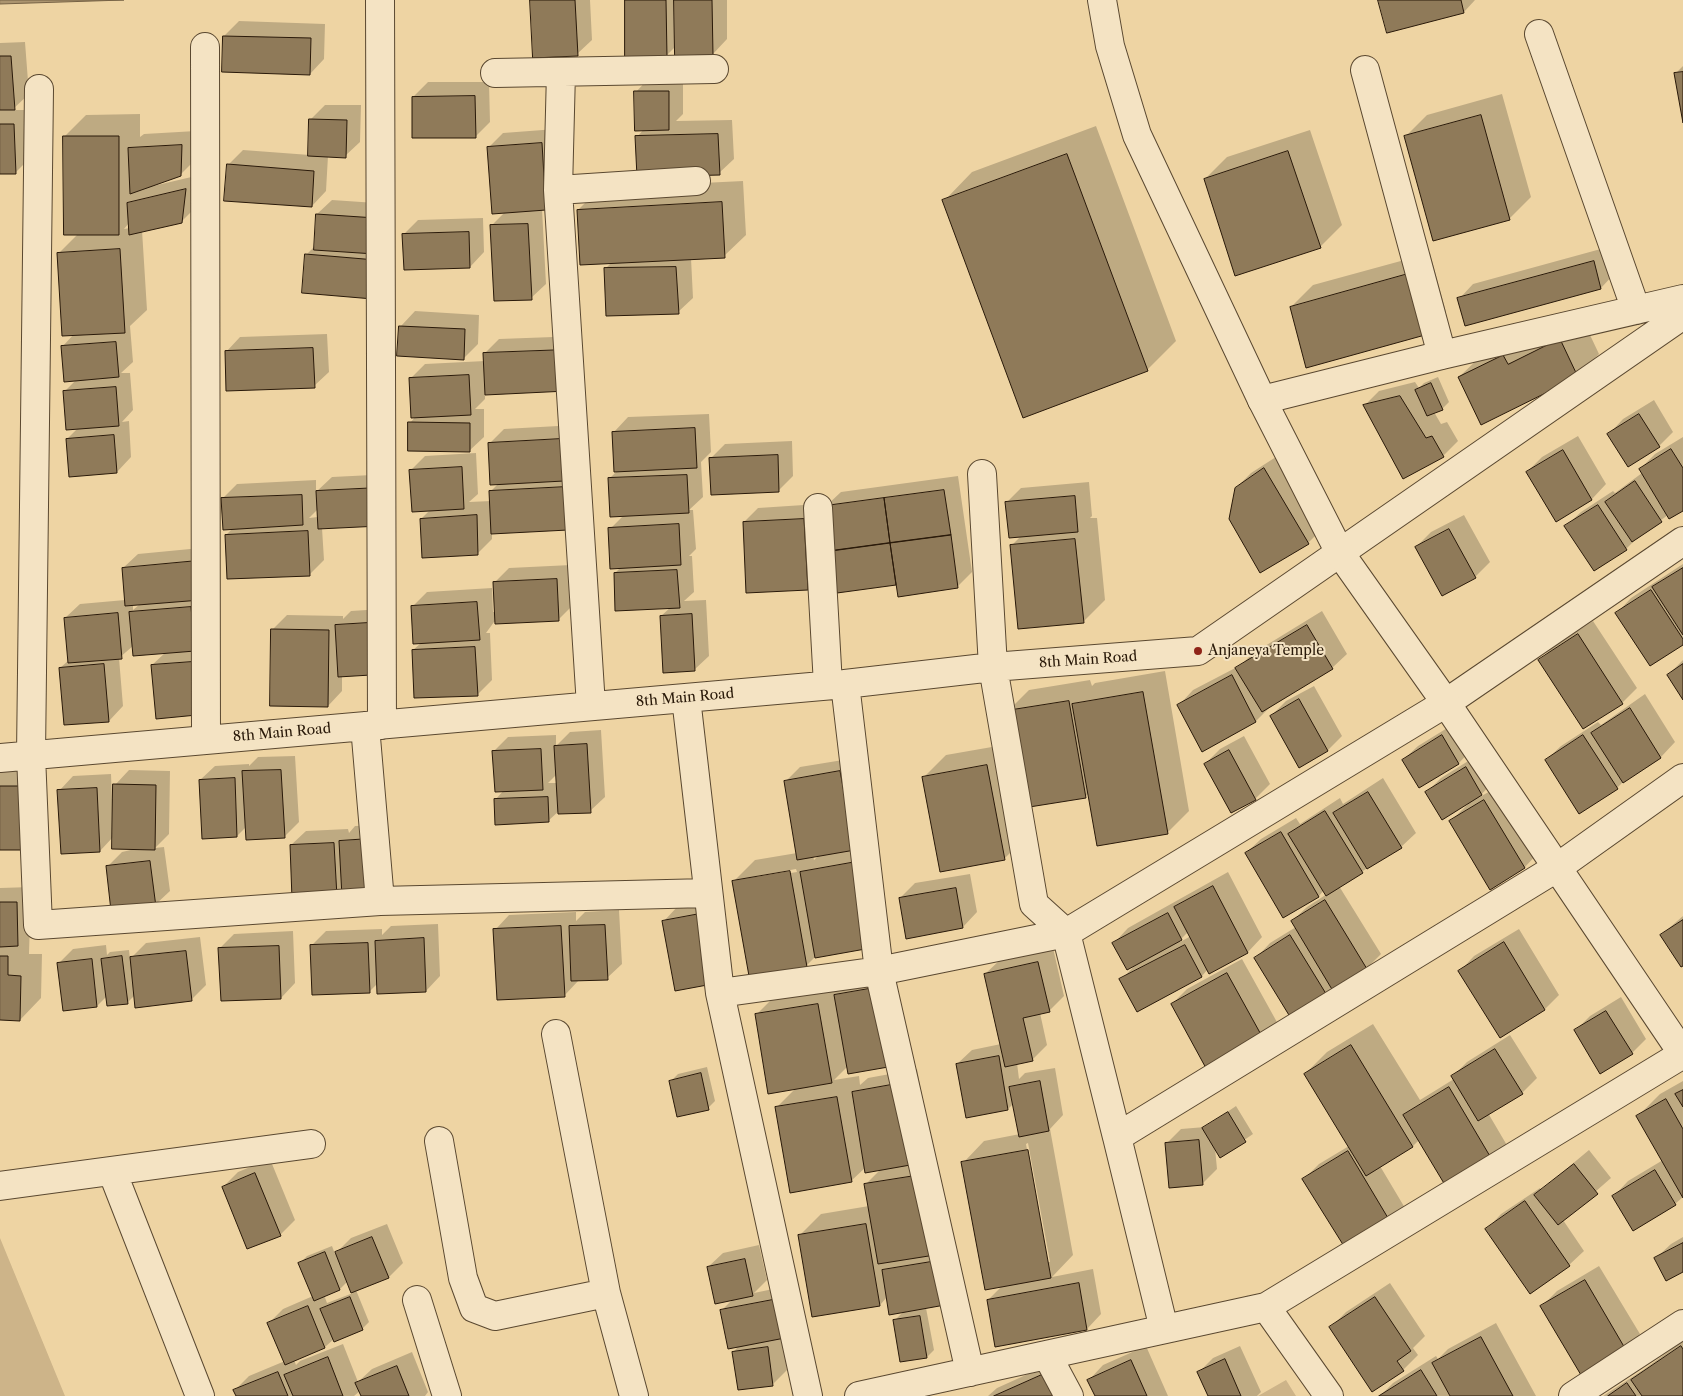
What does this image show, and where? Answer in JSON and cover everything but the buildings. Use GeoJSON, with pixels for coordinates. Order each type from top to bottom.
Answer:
{"type":"FeatureCollection","features":[{"type":"Feature","properties":{"kind":"street"},"geometry":{"type":"LineString","coordinates":[[380,0],[374,725],[380,901]]}},
{"type":"Feature","properties":{"kind":"street"},"geometry":{"type":"LineString","coordinates":[[859,1396],[1266,1306],[1683,1054],[1446,703],[1340,553],[1262,400],[1137,135],[1110,46],[1102,0]]}},
{"type":"Feature","properties":{"kind":"street"},"geometry":{"type":"LineString","coordinates":[[1539,34],[1636,310]]}},
{"type":"Feature","properties":{"kind":"street"},"geometry":{"type":"LineString","coordinates":[[205,47],[206,740]]}},
{"type":"Feature","properties":{"kind":"street"},"geometry":{"type":"LineString","coordinates":[[495,73],[714,70]]}},
{"type":"Feature","properties":{"kind":"street"},"geometry":{"type":"LineString","coordinates":[[1365,70],[1442,355]]}},
{"type":"Feature","properties":{"kind":"street"},"geometry":{"type":"LineString","coordinates":[[561,72],[558,190],[591,706]]}},
{"type":"Feature","properties":{"kind":"street"},"geometry":{"type":"LineString","coordinates":[[39,89],[31,755],[38,925],[380,901],[708,893]]}},
{"type":"Feature","properties":{"kind":"street"},"geometry":{"type":"LineString","coordinates":[[558,190],[696,181]]}},
{"type":"Feature","properties":{"kind":"street"},"geometry":{"type":"LineString","coordinates":[[1262,400],[1442,355],[1683,299]]}},
{"type":"Feature","properties":{"kind":"street","name":"8th Main Road"},"geometry":{"type":"LineString","coordinates":[[0,758],[836,685],[992,667],[1198,651],[1683,314]]}},
{"type":"Feature","properties":{"kind":"street"},"geometry":{"type":"LineString","coordinates":[[982,474],[992,667],[1034,904],[1066,933],[1164,1330]]}},
{"type":"Feature","properties":{"kind":"street"},"geometry":{"type":"LineString","coordinates":[[818,508],[836,685],[879,970],[970,1372]]}},
{"type":"Feature","properties":{"kind":"street"},"geometry":{"type":"LineString","coordinates":[[720,993],[879,970],[1066,933],[1446,703],[1683,541]]}},
{"type":"Feature","properties":{"kind":"street"},"geometry":{"type":"LineString","coordinates":[[686,698],[720,993],[808,1396]]}},
{"type":"Feature","properties":{"kind":"street"},"geometry":{"type":"LineString","coordinates":[[1117,1137],[1558,867],[1683,778]]}},
{"type":"Feature","properties":{"kind":"street"},"geometry":{"type":"LineString","coordinates":[[556,1034],[606,1293],[634,1396]]}},
{"type":"Feature","properties":{"kind":"street"},"geometry":{"type":"LineString","coordinates":[[439,1142],[463,1278],[474,1308],[496,1316],[606,1293]]}},
{"type":"Feature","properties":{"kind":"street"},"geometry":{"type":"LineString","coordinates":[[0,1186],[311,1144]]}},
{"type":"Feature","properties":{"kind":"street"},"geometry":{"type":"LineString","coordinates":[[112,1171],[200,1396]]}},
{"type":"Feature","properties":{"kind":"street"},"geometry":{"type":"LineString","coordinates":[[417,1300],[447,1396]]}},
{"type":"Feature","properties":{"kind":"street"},"geometry":{"type":"LineString","coordinates":[[1266,1306],[1329,1396]]}},
{"type":"Feature","properties":{"kind":"street"},"geometry":{"type":"LineString","coordinates":[[1573,1396],[1683,1324]]}},
{"type":"Feature","properties":{"kind":"street"},"geometry":{"type":"LineString","coordinates":[[1047,1355],[1069,1396]]}},
{"type":"Feature","properties":{"kind":"shaded area"},"geometry":{"type":"Polygon","coordinates":[[[0,0],[124,0],[0,4],[0,0]]]}},
{"type":"Feature","properties":{"kind":"shaded area"},"geometry":{"type":"Polygon","coordinates":[[[0,1238],[65,1396],[0,1396],[0,1238]]]}},
{"type":"Feature","properties":{"kind":"shaded area"},"geometry":{"type":"Polygon","coordinates":[[[1286,1380],[1296,1396],[1258,1396],[1286,1380]]]}},
{"type":"Feature","properties":{"kind":"place","name":"Anjaneya Temple"},"geometry":{"type":"Point","coordinates":[1198,651]}}]}
